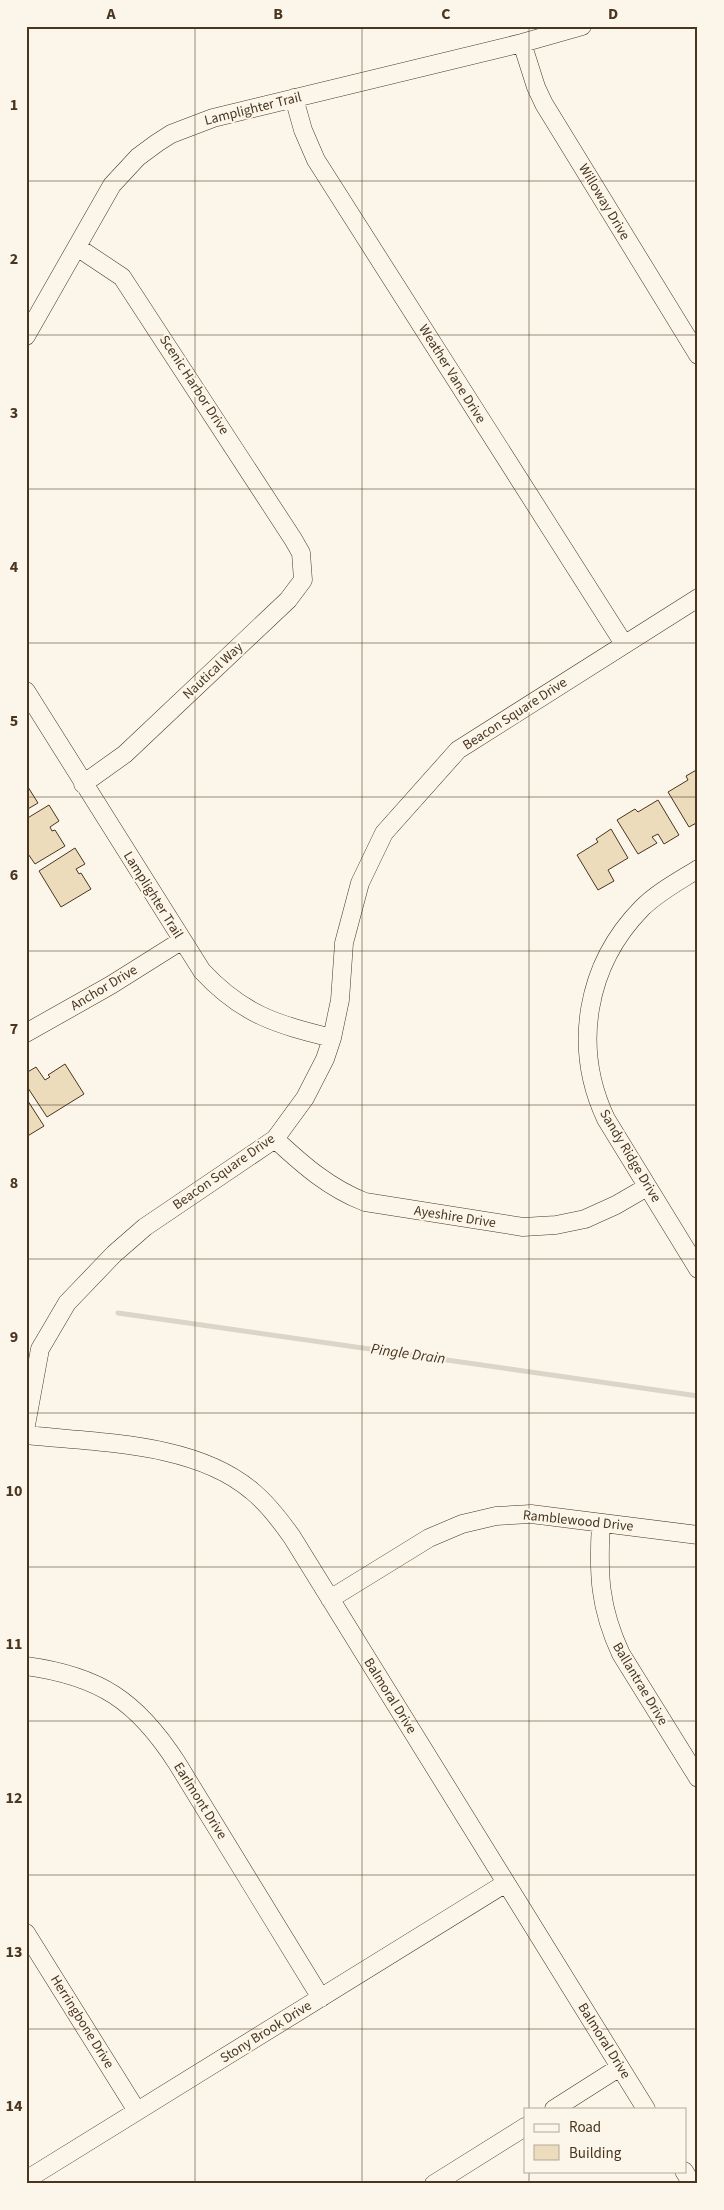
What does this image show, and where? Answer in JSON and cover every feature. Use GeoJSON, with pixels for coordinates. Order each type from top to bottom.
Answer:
{"type":"FeatureCollection","features":[{"type":"Feature","properties":{"kind":"street","name":"Lamplighter Trail"},"geometry":{"type":"LineString","coordinates":[[26,336],[112,185],[138,157],[156,143],[172,134],[213,118],[522,43],[582,26]]}},
{"type":"Feature","properties":{"kind":"street","name":"Willoway Drive"},"geometry":{"type":"LineString","coordinates":[[522,43],[536,87],[544,104],[698,355]]}},
{"type":"Feature","properties":{"kind":"street","name":"Weather Vane Drive"},"geometry":{"type":"LineString","coordinates":[[294,98],[303,130],[316,160],[624,644]]}},
{"type":"Feature","properties":{"kind":"street","name":"Scenic Harbor Drive"},"geometry":{"type":"LineString","coordinates":[[77,247],[122,277],[293,539]]}},
{"type":"Feature","properties":{"kind":"street","name":"Nautical Way"},"geometry":{"type":"LineString","coordinates":[[83,784],[125,754],[288,600],[303,580],[301,553],[293,539]]}},
{"type":"Feature","properties":{"kind":"street","name":"Beacon Square Drive"},"geometry":{"type":"LineString","coordinates":[[26,1426],[40,1349],[67,1303],[114,1254],[145,1227],[275,1139],[309,1091],[325,1059],[332,1038],[340,1000],[344,943],[360,883],[384,833],[458,750],[698,598]]}},
{"type":"Feature","properties":{"kind":"street","name":"Lamplighter Trail"},"geometry":{"type":"LineString","coordinates":[[26,691],[181,941],[202,971],[216,986],[248,1010],[283,1026],[332,1038]]}},
{"type":"Feature","properties":{"kind":"street","name":"Sandy Ridge Drive"},"geometry":{"type":"LineString","coordinates":[[698,869],[649,902],[624,930],[612,947],[602,966],[590,1004],[587,1046],[597,1100],[616,1137],[698,1269]]}},
{"type":"Feature","properties":{"kind":"street","name":"Anchor Drive"},"geometry":{"type":"LineString","coordinates":[[26,1034],[111,985],[181,941]]}},
{"type":"Feature","properties":{"kind":"street","name":"Ayeshire Drive"},"geometry":{"type":"LineString","coordinates":[[275,1139],[313,1174],[349,1196],[364,1202],[523,1228],[556,1225],[585,1219],[616,1205],[647,1187]]}},
{"type":"Feature","properties":{"kind":"street","name":"Balmoral Drive"},"geometry":{"type":"LineString","coordinates":[[26,1434],[147,1448],[187,1456],[219,1468],[235,1478],[266,1504],[292,1536],[645,2108]]}},
{"type":"Feature","properties":{"kind":"street","name":"Ramblewood Drive"},"geometry":{"type":"LineString","coordinates":[[330,1599],[429,1538],[470,1521],[496,1516],[531,1514],[698,1535]]}},
{"type":"Feature","properties":{"kind":"street","name":"Ballantrae Drive"},"geometry":{"type":"LineString","coordinates":[[601,1523],[600,1582],[606,1618],[613,1637],[621,1654],[698,1778]]}},
{"type":"Feature","properties":{"kind":"street","name":"Earlmont Drive"},"geometry":{"type":"LineString","coordinates":[[26,1666],[54,1670],[95,1684],[124,1701],[151,1727],[177,1764],[321,1998]]}},
{"type":"Feature","properties":{"kind":"street","name":"Stony Brook Drive"},"geometry":{"type":"LineString","coordinates":[[26,2180],[506,1883]]}},
{"type":"Feature","properties":{"kind":"street","name":"Herringbone Drive"},"geometry":{"type":"LineString","coordinates":[[26,1933],[137,2111]]}},
{"type":"Feature","properties":{"kind":"street"},"geometry":{"type":"LineString","coordinates":[[556,2108],[620,2068]]}},
{"type":"Feature","properties":{"kind":"street"},"geometry":{"type":"LineString","coordinates":[[434,2184],[524,2128]]}},
{"type":"Feature","properties":{"kind":"street"},"geometry":{"type":"LineString","coordinates":[[685,2172],[692,2184]]}},
{"type":"Feature","properties":{"kind":"building"},"geometry":{"type":"Polygon","coordinates":[[[698,769],[698,822],[689,827],[668,792],[688,780],[686,776],[698,769]]]}},
{"type":"Feature","properties":{"kind":"building"},"geometry":{"type":"Polygon","coordinates":[[[28,787],[38,803],[26,810],[26,788],[28,787]]]}},
{"type":"Feature","properties":{"kind":"building"},"geometry":{"type":"Polygon","coordinates":[[[658,800],[679,835],[664,844],[658,834],[652,837],[657,843],[638,854],[617,820],[635,809],[638,812],[658,800]]]}},
{"type":"Feature","properties":{"kind":"building"},"geometry":{"type":"Polygon","coordinates":[[[49,805],[59,821],[50,827],[52,831],[55,830],[65,846],[35,864],[26,851],[26,819],[49,805]]]}},
{"type":"Feature","properties":{"kind":"building"},"geometry":{"type":"Polygon","coordinates":[[[611,829],[628,858],[608,870],[614,881],[598,890],[577,855],[598,842],[596,839],[611,829]]]}},
{"type":"Feature","properties":{"kind":"building"},"geometry":{"type":"Polygon","coordinates":[[[75,848],[85,864],[76,869],[79,874],[81,873],[91,889],[61,907],[39,871],[75,848]]]}},
{"type":"Feature","properties":{"kind":"building"},"geometry":{"type":"Polygon","coordinates":[[[65,1064],[84,1094],[47,1117],[26,1085],[26,1073],[36,1067],[45,1080],[50,1077],[48,1075],[65,1064]]]}},
{"type":"Feature","properties":{"kind":"building"},"geometry":{"type":"Polygon","coordinates":[[[26,1098],[44,1126],[26,1137],[26,1098]]]}},
{"type":"Feature","properties":{"kind":"waterway","name":"Pingle Drain"},"geometry":{"type":"LineString","coordinates":[[118,1313],[698,1396]]}}]}
